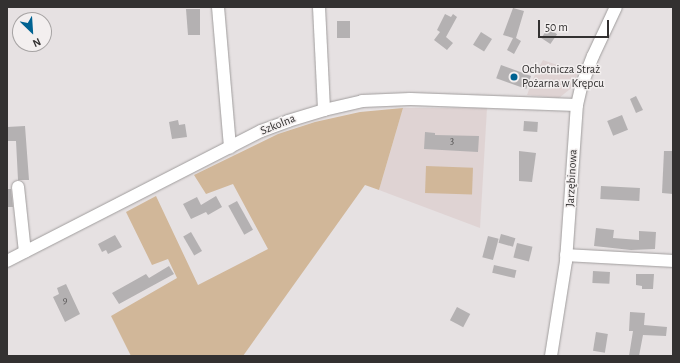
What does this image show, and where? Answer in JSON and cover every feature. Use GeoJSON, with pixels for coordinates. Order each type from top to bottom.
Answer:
{"type":"FeatureCollection","features":[{"type":"Feature","properties":{"kind":"street"},"geometry":{"type":"LineString","coordinates":[[218,7],[230,147]]}},
{"type":"Feature","properties":{"kind":"street"},"geometry":{"type":"LineString","coordinates":[[318,7],[324,110]]}},
{"type":"Feature","properties":{"kind":"street","name":"Jarzębinowa"},"geometry":{"type":"LineString","coordinates":[[551,356],[566,255],[577,105],[581,87],[593,56],[616,7]]}},
{"type":"Feature","properties":{"kind":"street","name":"Szkolna"},"geometry":{"type":"LineString","coordinates":[[7,261],[230,147],[288,120],[324,110],[362,101],[410,98],[577,105]]}},
{"type":"Feature","properties":{"kind":"street"},"geometry":{"type":"LineString","coordinates":[[18,187],[25,252]]}},
{"type":"Feature","properties":{"kind":"street"},"geometry":{"type":"LineString","coordinates":[[566,255],[673,261]]}},
{"type":"Feature","properties":{"kind":"shaded area"},"geometry":{"type":"Polygon","coordinates":[[[543,60],[577,72],[575,85],[559,98],[527,95],[535,74],[543,60]]]}},
{"type":"Feature","properties":{"kind":"shaded area"},"geometry":{"type":"Polygon","coordinates":[[[403,108],[487,108],[480,228],[379,190],[403,108]]]}},
{"type":"Feature","properties":{"kind":"shaded area"},"geometry":{"type":"Polygon","coordinates":[[[403,108],[379,190],[365,185],[243,356],[131,356],[111,316],[177,278],[168,259],[152,265],[126,212],[156,196],[198,285],[268,249],[233,184],[206,194],[194,175],[278,134],[315,122],[360,112],[403,108]]]}},
{"type":"Feature","properties":{"kind":"shaded area"},"geometry":{"type":"Polygon","coordinates":[[[426,166],[473,168],[472,195],[425,193],[426,166]]]}},
{"type":"Feature","properties":{"kind":"building"},"geometry":{"type":"Polygon","coordinates":[[[513,8],[524,11],[516,38],[521,41],[514,54],[507,50],[513,38],[503,35],[513,8]]]}},
{"type":"Feature","properties":{"kind":"building"},"geometry":{"type":"Polygon","coordinates":[[[186,9],[200,9],[200,35],[188,35],[186,9]]]}},
{"type":"Feature","properties":{"kind":"building"},"geometry":{"type":"Polygon","coordinates":[[[445,14],[451,17],[453,14],[457,17],[446,37],[453,43],[447,50],[434,40],[440,32],[437,30],[445,14]]]}},
{"type":"Feature","properties":{"kind":"building"},"geometry":{"type":"Polygon","coordinates":[[[337,21],[350,21],[350,38],[337,38],[337,21]]]}},
{"type":"Feature","properties":{"kind":"building"},"geometry":{"type":"Polygon","coordinates":[[[548,28],[557,34],[550,44],[541,38],[548,28]]]}},
{"type":"Feature","properties":{"kind":"building"},"geometry":{"type":"Polygon","coordinates":[[[481,32],[492,39],[484,52],[473,45],[481,32]]]}},
{"type":"Feature","properties":{"kind":"building","name":"Ochotnicza Straż Pożarna w Krępcu"},"geometry":{"type":"Polygon","coordinates":[[[501,65],[531,76],[526,89],[496,78],[501,65]]]}},
{"type":"Feature","properties":{"kind":"building"},"geometry":{"type":"Polygon","coordinates":[[[636,96],[643,110],[636,113],[630,99],[636,96]]]}},
{"type":"Feature","properties":{"kind":"building"},"geometry":{"type":"Polygon","coordinates":[[[622,115],[628,130],[613,136],[607,121],[622,115]]]}},
{"type":"Feature","properties":{"kind":"building"},"geometry":{"type":"Polygon","coordinates":[[[178,120],[179,125],[185,124],[187,137],[172,139],[169,122],[178,120]]]}},
{"type":"Feature","properties":{"kind":"building"},"geometry":{"type":"Polygon","coordinates":[[[524,121],[538,122],[537,132],[523,131],[524,121]]]}},
{"type":"Feature","properties":{"kind":"building"},"geometry":{"type":"Polygon","coordinates":[[[25,126],[29,180],[18,180],[16,141],[7,141],[7,127],[25,126]]]}},
{"type":"Feature","properties":{"kind":"building"},"geometry":{"type":"Polygon","coordinates":[[[425,132],[435,133],[435,135],[479,136],[478,152],[424,149],[425,132]]]}},
{"type":"Feature","properties":{"kind":"building"},"geometry":{"type":"Polygon","coordinates":[[[519,151],[536,153],[532,182],[519,181],[519,151]]]}},
{"type":"Feature","properties":{"kind":"building"},"geometry":{"type":"Polygon","coordinates":[[[664,151],[673,151],[673,194],[662,193],[664,151]]]}},
{"type":"Feature","properties":{"kind":"building"},"geometry":{"type":"Polygon","coordinates":[[[601,186],[640,188],[639,201],[600,199],[601,186]]]}},
{"type":"Feature","properties":{"kind":"building"},"geometry":{"type":"Polygon","coordinates":[[[7,189],[11,189],[13,207],[7,207],[7,189]]]}},
{"type":"Feature","properties":{"kind":"building"},"geometry":{"type":"Polygon","coordinates":[[[216,196],[222,207],[208,215],[206,212],[191,219],[183,204],[197,197],[201,205],[216,196]]]}},
{"type":"Feature","properties":{"kind":"building"},"geometry":{"type":"Polygon","coordinates":[[[237,201],[253,230],[244,235],[228,206],[237,201]]]}},
{"type":"Feature","properties":{"kind":"building"},"geometry":{"type":"Polygon","coordinates":[[[596,228],[614,230],[613,238],[639,240],[639,231],[656,232],[655,249],[631,250],[594,246],[596,228]]]}},
{"type":"Feature","properties":{"kind":"building"},"geometry":{"type":"Polygon","coordinates":[[[191,232],[202,251],[194,256],[183,236],[191,232]]]}},
{"type":"Feature","properties":{"kind":"building"},"geometry":{"type":"Polygon","coordinates":[[[501,234],[515,238],[513,247],[499,243],[501,234]]]}},
{"type":"Feature","properties":{"kind":"building"},"geometry":{"type":"Polygon","coordinates":[[[115,235],[122,247],[108,254],[106,250],[102,252],[98,244],[115,235]]]}},
{"type":"Feature","properties":{"kind":"building"},"geometry":{"type":"Polygon","coordinates":[[[488,236],[499,239],[493,260],[482,257],[488,236]]]}},
{"type":"Feature","properties":{"kind":"building"},"geometry":{"type":"Polygon","coordinates":[[[517,243],[533,247],[529,261],[513,258],[517,243]]]}},
{"type":"Feature","properties":{"kind":"building"},"geometry":{"type":"Polygon","coordinates":[[[494,265],[516,270],[515,278],[492,273],[494,265]]]}},
{"type":"Feature","properties":{"kind":"building"},"geometry":{"type":"Polygon","coordinates":[[[169,266],[174,274],[119,304],[112,293],[146,274],[149,278],[169,266]]]}},
{"type":"Feature","properties":{"kind":"building"},"geometry":{"type":"Polygon","coordinates":[[[593,271],[610,272],[609,284],[592,283],[593,271]]]}},
{"type":"Feature","properties":{"kind":"building"},"geometry":{"type":"Polygon","coordinates":[[[636,274],[654,274],[653,289],[642,289],[642,286],[636,285],[636,274]]]}},
{"type":"Feature","properties":{"kind":"building"},"geometry":{"type":"Polygon","coordinates":[[[66,284],[80,314],[65,322],[53,297],[59,294],[57,288],[66,284]]]}},
{"type":"Feature","properties":{"kind":"building"},"geometry":{"type":"Polygon","coordinates":[[[457,307],[470,314],[463,327],[450,320],[457,307]]]}},
{"type":"Feature","properties":{"kind":"building"},"geometry":{"type":"Polygon","coordinates":[[[630,312],[645,313],[644,325],[667,327],[666,336],[643,335],[639,356],[629,356],[633,331],[629,331],[630,312]]]}},
{"type":"Feature","properties":{"kind":"building"},"geometry":{"type":"Polygon","coordinates":[[[596,332],[608,334],[605,353],[593,351],[596,332]]]}},
{"type":"Feature","properties":{"kind":"place","name":"Ochotnicza Straż Pożarna w Krępcu"},"geometry":{"type":"Point","coordinates":[514,77]}}]}
